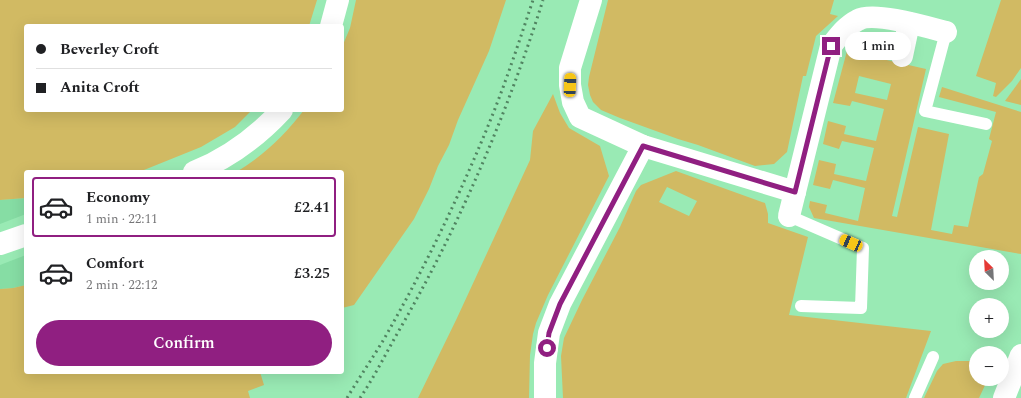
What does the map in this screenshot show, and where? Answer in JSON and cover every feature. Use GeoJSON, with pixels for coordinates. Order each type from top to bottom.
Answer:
{"type":"FeatureCollection","features":[{"type":"Feature","properties":{"kind":"street"},"geometry":{"type":"LineString","coordinates":[[332,24],[338,0]]}},
{"type":"Feature","properties":{"kind":"street"},"geometry":{"type":"LineString","coordinates":[[591,0],[570,68],[570,85],[573,102],[580,117],[643,146],[795,192]]}},
{"type":"Feature","properties":{"kind":"street"},"geometry":{"type":"LineString","coordinates":[[789,216],[831,46],[843,30],[859,19],[880,18],[946,32]]}},
{"type":"Feature","properties":{"kind":"street"},"geometry":{"type":"LineString","coordinates":[[902,56],[909,23]]}},
{"type":"Feature","properties":{"kind":"street"},"geometry":{"type":"LineString","coordinates":[[199,170],[241,148],[265,128],[280,112]]}},
{"type":"Feature","properties":{"kind":"street"},"geometry":{"type":"LineString","coordinates":[[545,398],[545,362],[549,333],[560,304],[643,146]]}},
{"type":"Feature","properties":{"kind":"street"},"geometry":{"type":"LineString","coordinates":[[0,244],[24,236]]}},
{"type":"Feature","properties":{"kind":"street"},"geometry":{"type":"LineString","coordinates":[[1004,398],[1021,355]]}},
{"type":"Feature","properties":{"kind":"lane"},"geometry":{"type":"LineString","coordinates":[[946,32],[925,111],[986,124]]}},
{"type":"Feature","properties":{"kind":"lane"},"geometry":{"type":"LineString","coordinates":[[789,216],[863,248],[861,308],[801,306]]}},
{"type":"Feature","properties":{"kind":"lane"},"geometry":{"type":"LineString","coordinates":[[915,398],[933,357]]}},
{"type":"Feature","properties":{"kind":"shaded area"},"geometry":{"type":"Polygon","coordinates":[[[0,0],[317,0],[310,24],[24,24],[24,112],[250,112],[235,127],[201,147],[144,170],[24,170],[24,198],[0,200],[0,0]]]}},
{"type":"Feature","properties":{"kind":"shaded area"},"geometry":{"type":"Polygon","coordinates":[[[356,0],[506,0],[489,51],[458,120],[449,145],[414,219],[354,305],[344,308],[344,170],[239,170],[273,144],[302,112],[344,112],[344,42],[350,28],[356,0]]]}},
{"type":"Feature","properties":{"kind":"shaded area"},"geometry":{"type":"Polygon","coordinates":[[[608,0],[834,0],[830,14],[838,16],[816,36],[806,76],[803,76],[787,152],[774,164],[755,166],[601,110],[593,102],[588,85],[608,0]]]}},
{"type":"Feature","properties":{"kind":"shaded area"},"geometry":{"type":"Polygon","coordinates":[[[1001,0],[1021,0],[1021,68],[1012,81],[996,97],[993,96],[996,83],[976,76],[1001,0]]]}},
{"type":"Feature","properties":{"kind":"shaded area"},"geometry":{"type":"Polygon","coordinates":[[[847,51],[926,69],[892,216],[897,217],[918,127],[949,134],[931,230],[952,234],[954,225],[968,227],[979,177],[983,174],[992,141],[989,139],[996,112],[939,97],[942,87],[1021,112],[1021,254],[1009,252],[1009,250],[998,250],[814,218],[809,207],[810,201],[827,205],[825,213],[858,221],[865,188],[833,180],[830,189],[813,185],[819,160],[836,164],[834,174],[866,181],[874,148],[842,141],[839,149],[823,144],[828,121],[846,126],[844,134],[876,141],[884,109],[852,101],[850,106],[833,103],[847,51]],[[859,76],[855,93],[887,100],[891,84],[859,76]]]}},
{"type":"Feature","properties":{"kind":"shaded area"},"geometry":{"type":"Polygon","coordinates":[[[1021,79],[1021,105],[1005,101],[1021,79]]]}},
{"type":"Feature","properties":{"kind":"shaded area"},"geometry":{"type":"Polygon","coordinates":[[[553,94],[560,113],[569,128],[600,146],[609,176],[548,295],[536,323],[530,355],[529,398],[418,398],[457,318],[530,160],[533,131],[553,94]]]}},
{"type":"Feature","properties":{"kind":"shaded area"},"geometry":{"type":"Polygon","coordinates":[[[676,171],[765,203],[768,214],[768,223],[808,237],[789,315],[931,331],[906,398],[563,398],[561,356],[564,338],[620,227],[636,191],[641,185],[676,171]],[[667,187],[659,202],[689,216],[697,201],[667,187]]]}},
{"type":"Feature","properties":{"kind":"shaded area"},"geometry":{"type":"Polygon","coordinates":[[[24,198],[24,215],[0,224],[0,200],[24,198]]]}},
{"type":"Feature","properties":{"kind":"shaded area"},"geometry":{"type":"Polygon","coordinates":[[[24,256],[24,285],[0,289],[0,265],[24,256]]]}},
{"type":"Feature","properties":{"kind":"shaded area"},"geometry":{"type":"Polygon","coordinates":[[[24,285],[24,374],[261,374],[264,385],[248,391],[250,398],[0,398],[0,289],[24,285]]]}},
{"type":"Feature","properties":{"kind":"shaded area"},"geometry":{"type":"Polygon","coordinates":[[[956,361],[969,361],[969,386],[985,386],[979,398],[924,398],[937,371],[943,364],[956,361]]]}},
{"type":"Feature","properties":{"kind":"railway"},"geometry":{"type":"LineString","coordinates":[[347,398],[384,339],[426,261],[452,208],[494,111],[533,0]]}},
{"type":"Feature","properties":{"kind":"railway"},"geometry":{"type":"LineString","coordinates":[[360,398],[423,288],[481,168],[514,85],[543,0]]}},
{"type":"Feature","properties":{"kind":"route"},"geometry":{"type":"LineString","coordinates":[[547,348],[549,333],[560,304],[643,146],[795,192],[831,46]]}}]}
